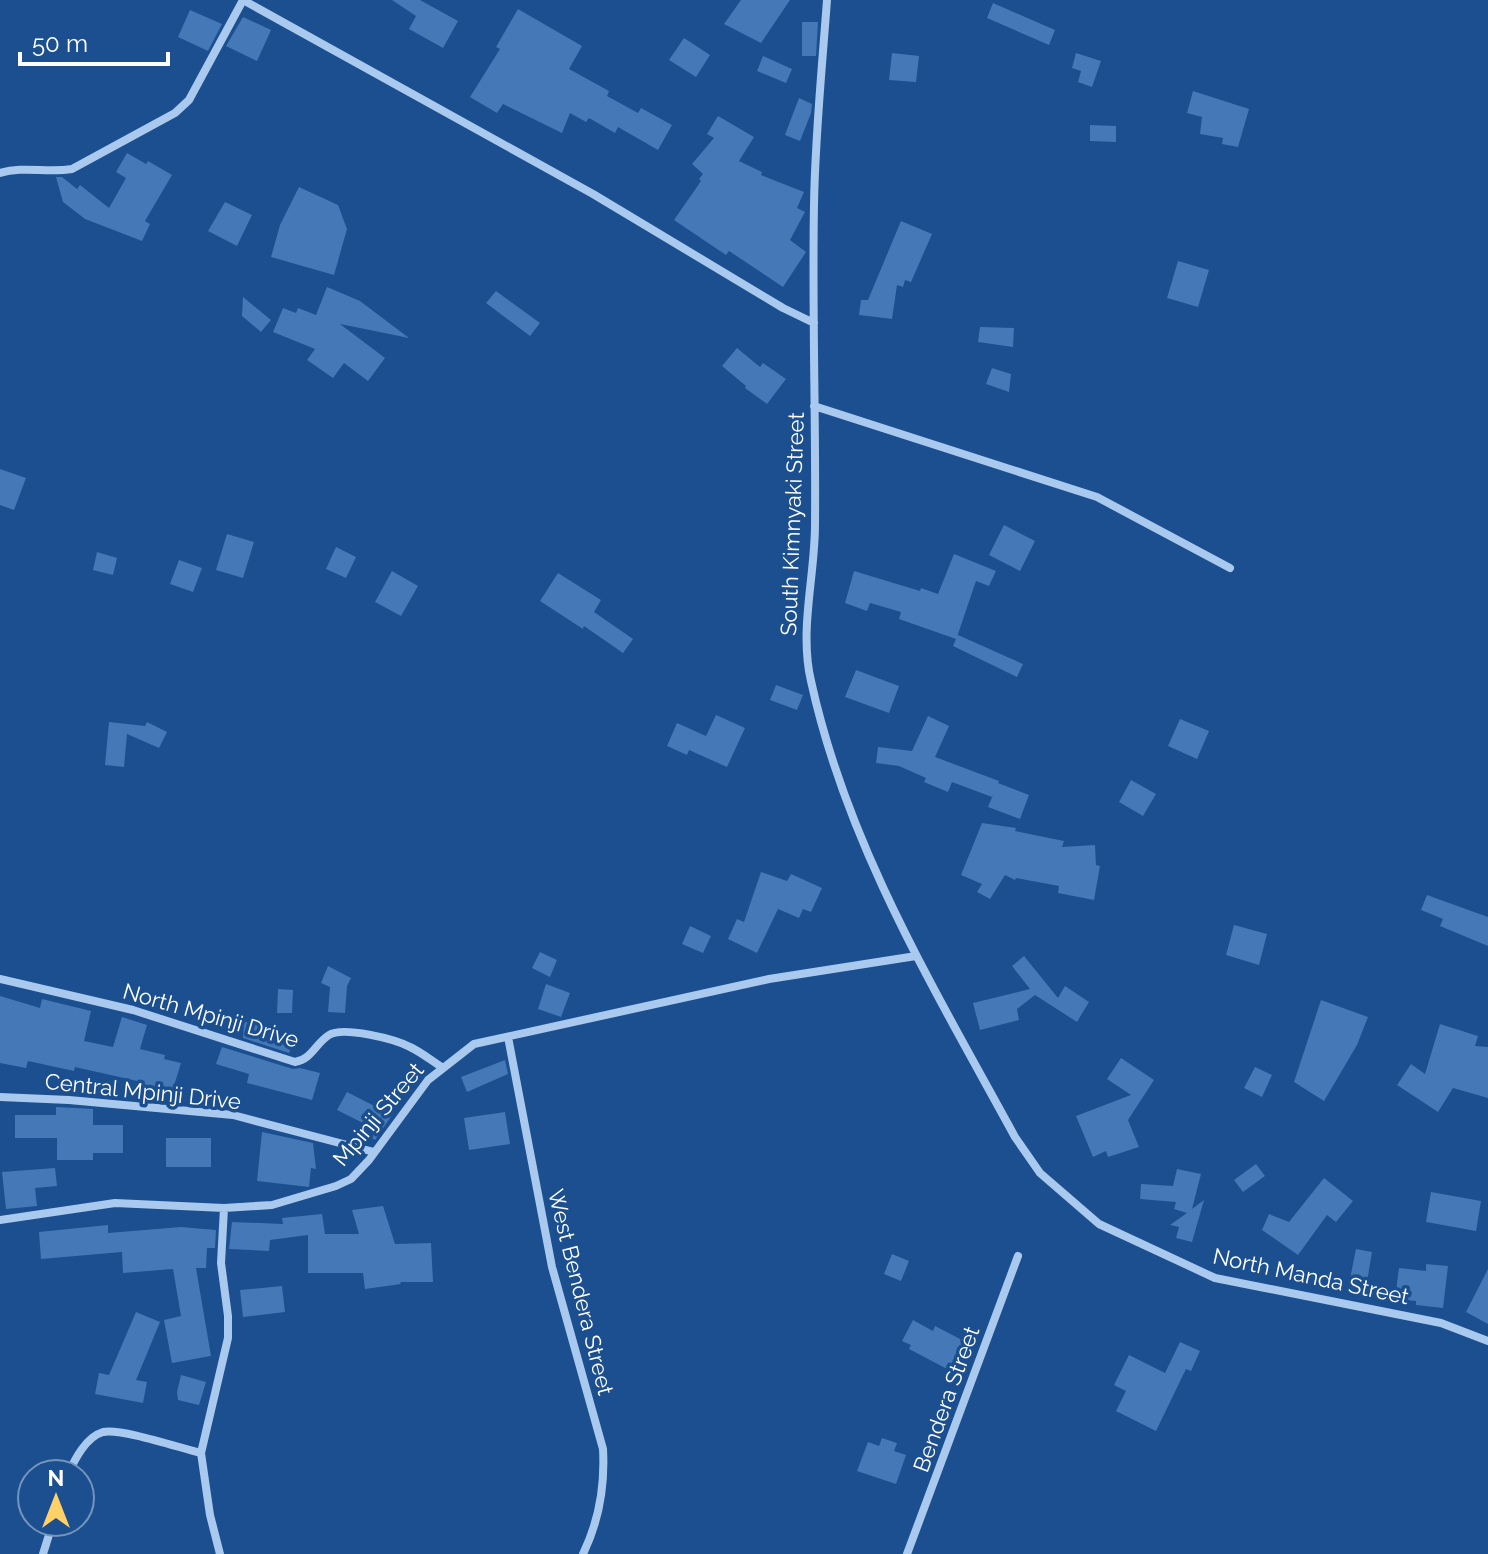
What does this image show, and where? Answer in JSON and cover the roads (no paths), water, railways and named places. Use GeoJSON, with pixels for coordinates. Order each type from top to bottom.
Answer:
{"type":"FeatureCollection","features":[{"type":"Feature","properties":{"kind":"street"},"geometry":{"type":"LineString","coordinates":[[0,173],[72,169],[175,113],[189,100],[243,0],[604,201],[783,308],[814,323]]}},
{"type":"Feature","properties":{"kind":"street","name":"South Kimnyaki Street"},"geometry":{"type":"LineString","coordinates":[[827,0],[814,203],[815,538],[807,633],[810,679],[850,815],[928,978]]}},
{"type":"Feature","properties":{"kind":"street"},"geometry":{"type":"LineString","coordinates":[[814,406],[1097,497],[1230,568]]}},
{"type":"Feature","properties":{"kind":"street","name":"Mpinji Street"},"geometry":{"type":"LineString","coordinates":[[0,1220],[115,1203],[224,1208],[272,1205],[351,1179],[428,1080],[474,1044],[769,979],[916,956]]}},
{"type":"Feature","properties":{"kind":"street","name":"North Manda Street"},"geometry":{"type":"LineString","coordinates":[[928,978],[1015,1137],[1040,1173],[1099,1224],[1215,1278],[1441,1323],[1488,1341]]}},
{"type":"Feature","properties":{"kind":"street","name":"North Mpinji Drive"},"geometry":{"type":"LineString","coordinates":[[0,979],[133,1010],[295,1062],[305,1060],[325,1037],[334,1032],[349,1032],[397,1041],[443,1068]]}},
{"type":"Feature","properties":{"kind":"street","name":"West Bendera Street"},"geometry":{"type":"LineString","coordinates":[[508,1037],[552,1267],[603,1449],[605,1473],[598,1512],[583,1554]]}},
{"type":"Feature","properties":{"kind":"street","name":"Central Mpinji Drive"},"geometry":{"type":"LineString","coordinates":[[0,1097],[233,1115],[374,1152]]}},
{"type":"Feature","properties":{"kind":"street"},"geometry":{"type":"LineString","coordinates":[[220,1554],[210,1515],[201,1453],[228,1338],[221,1263],[224,1208]]}},
{"type":"Feature","properties":{"kind":"street","name":"Bendera Street"},"geometry":{"type":"LineString","coordinates":[[907,1554],[1018,1256]]}},
{"type":"Feature","properties":{"kind":"street"},"geometry":{"type":"LineString","coordinates":[[79,1458],[93,1437],[106,1431],[201,1453]]}}]}
